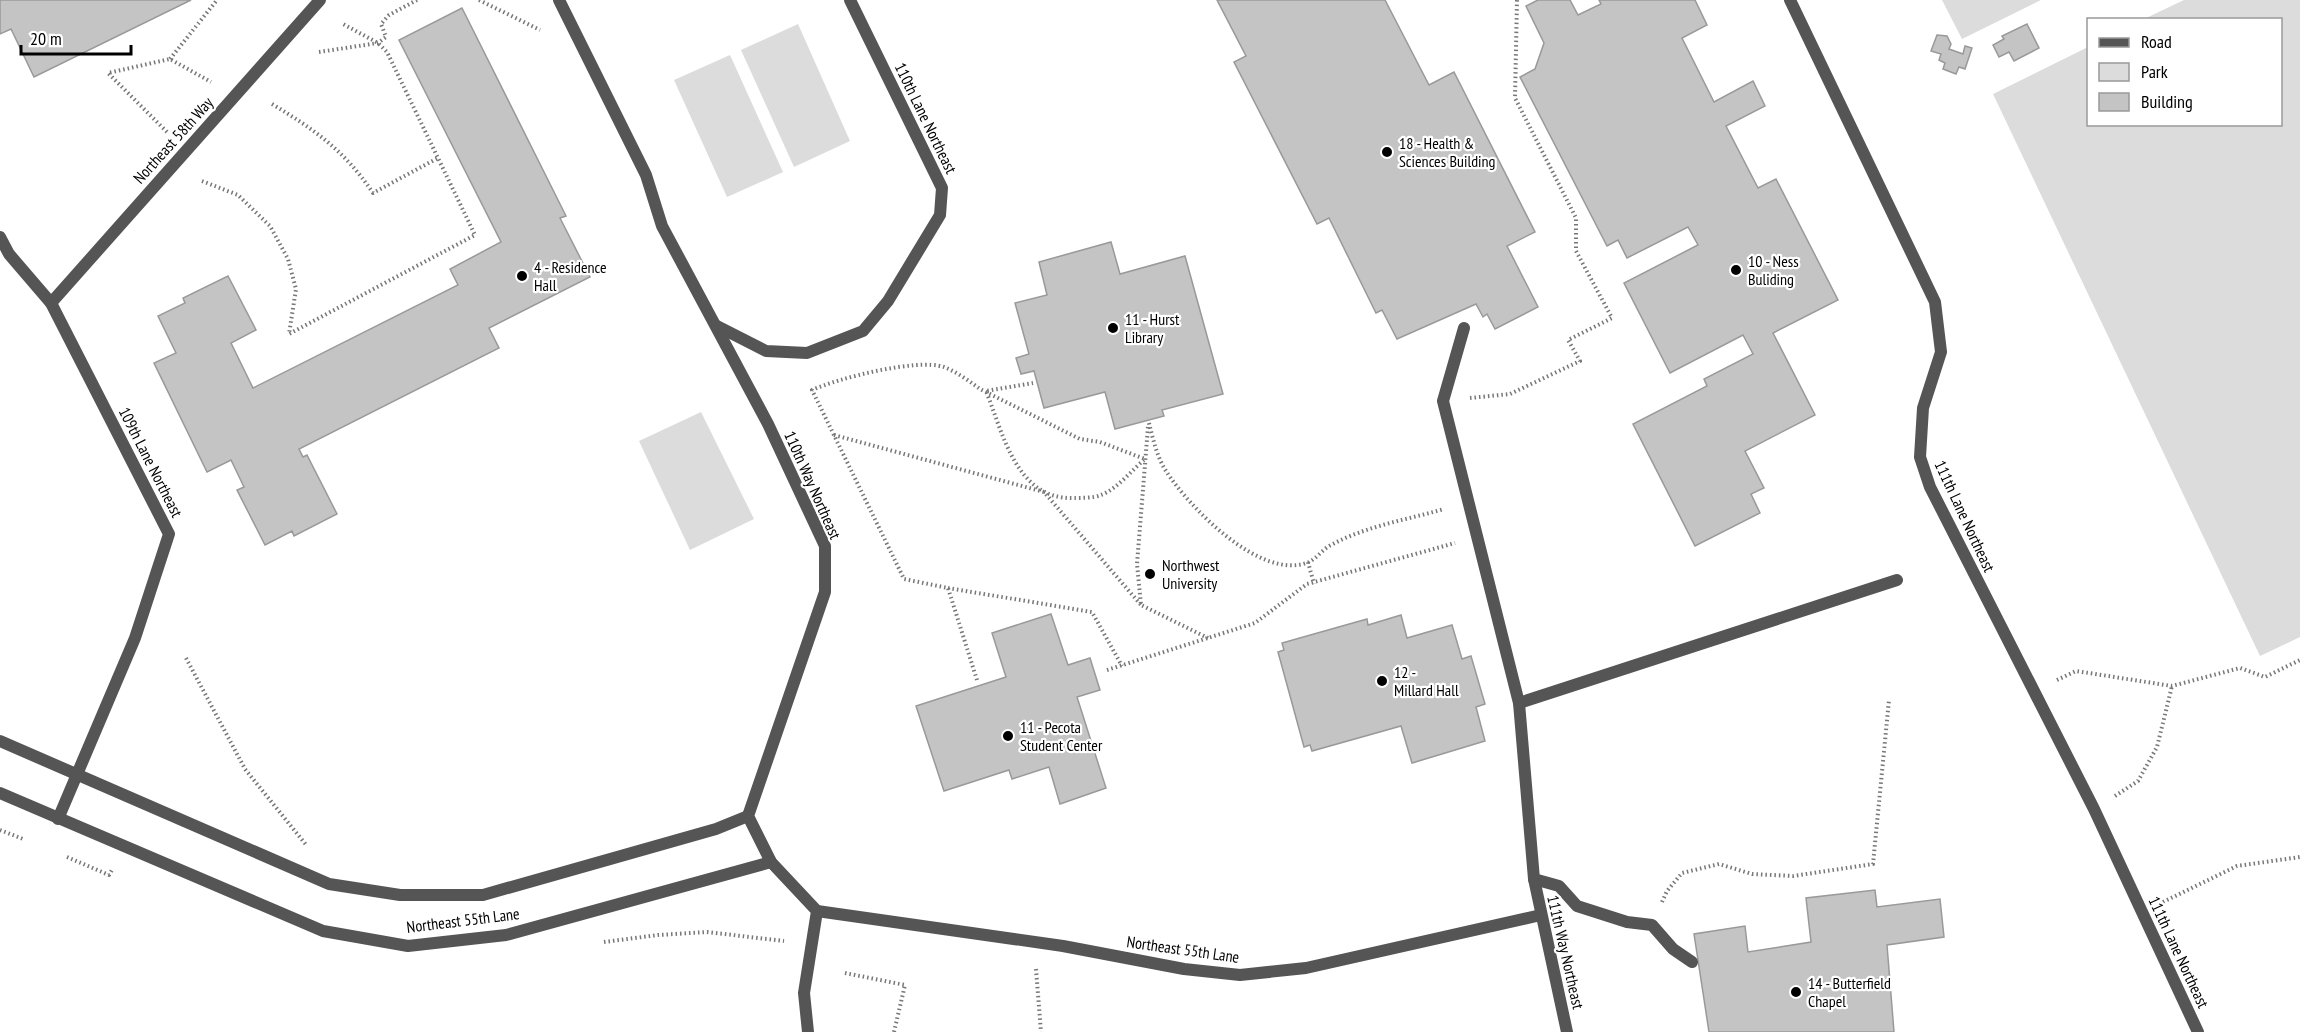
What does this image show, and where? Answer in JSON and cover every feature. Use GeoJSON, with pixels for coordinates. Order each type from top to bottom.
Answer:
{"type":"FeatureCollection","features":[{"type":"Feature","properties":{"kind":"street","name":"Northeast 58th Way"},"geometry":{"type":"LineString","coordinates":[[51,303],[320,0]]}},
{"type":"Feature","properties":{"kind":"street","name":"110th Way Northeast"},"geometry":{"type":"LineString","coordinates":[[558,0],[646,175],[662,226],[717,326],[825,546],[825,592],[748,816]]}},
{"type":"Feature","properties":{"kind":"street","name":"110th Lane Northeast"},"geometry":{"type":"LineString","coordinates":[[717,326],[766,351],[807,353],[862,331],[888,301],[940,215],[942,188],[850,0]]}},
{"type":"Feature","properties":{"kind":"street","name":"111th Lane Northeast"},"geometry":{"type":"LineString","coordinates":[[1790,0],[1935,302],[1941,352],[1923,408],[1920,457],[1930,487],[2094,809],[2198,1032]]}},
{"type":"Feature","properties":{"kind":"street","name":"109th Lane Northeast"},"geometry":{"type":"LineString","coordinates":[[0,237],[9,254],[51,303],[169,534],[135,638],[80,773],[58,819]]}},
{"type":"Feature","properties":{"kind":"street"},"geometry":{"type":"LineString","coordinates":[[1443,401],[1464,328]]}},
{"type":"Feature","properties":{"kind":"street","name":"111th Way Northeast"},"geometry":{"type":"LineString","coordinates":[[1443,401],[1479,536],[1519,703],[1534,879],[1567,1032]]}},
{"type":"Feature","properties":{"kind":"street"},"geometry":{"type":"LineString","coordinates":[[1519,703],[1897,580]]}},
{"type":"Feature","properties":{"kind":"street","name":"Northeast 55th Lane"},"geometry":{"type":"LineString","coordinates":[[0,741],[80,773],[329,884],[400,895],[483,895],[716,829],[748,816]]}},
{"type":"Feature","properties":{"kind":"street","name":"Northeast 55th Lane"},"geometry":{"type":"LineString","coordinates":[[0,793],[323,930],[408,946],[506,935],[771,862]]}},
{"type":"Feature","properties":{"kind":"street"},"geometry":{"type":"LineString","coordinates":[[748,816],[771,862],[817,911],[804,993],[808,1032]]}},
{"type":"Feature","properties":{"kind":"street"},"geometry":{"type":"LineString","coordinates":[[1534,879],[1559,886],[1577,906],[1627,922],[1652,925],[1673,949],[1692,962]]}},
{"type":"Feature","properties":{"kind":"street","name":"Northeast 55th Lane"},"geometry":{"type":"LineString","coordinates":[[817,911],[1063,946],[1184,969],[1240,975],[1306,968],[1541,915]]}},
{"type":"Feature","properties":{"kind":"path"},"geometry":{"type":"LineString","coordinates":[[167,132],[108,73],[170,59],[217,0]]}},
{"type":"Feature","properties":{"kind":"path"},"geometry":{"type":"LineString","coordinates":[[319,52],[378,43],[386,37],[381,24],[390,15],[417,0]]}},
{"type":"Feature","properties":{"kind":"path"},"geometry":{"type":"LineString","coordinates":[[479,0],[540,30]]}},
{"type":"Feature","properties":{"kind":"path"},"geometry":{"type":"LineString","coordinates":[[1443,401],[1510,394],[1580,361],[1568,340],[1612,318],[1576,251],[1576,218],[1515,98],[1517,0]]}},
{"type":"Feature","properties":{"kind":"path"},"geometry":{"type":"LineString","coordinates":[[202,182],[238,195],[270,226],[288,259],[296,289],[289,334],[475,235],[387,52],[378,43],[343,24]]}},
{"type":"Feature","properties":{"kind":"path"},"geometry":{"type":"LineString","coordinates":[[170,59],[211,82]]}},
{"type":"Feature","properties":{"kind":"path"},"geometry":{"type":"LineString","coordinates":[[272,104],[313,128],[354,165],[373,193],[438,158]]}},
{"type":"Feature","properties":{"kind":"path"},"geometry":{"type":"LineString","coordinates":[[1122,666],[1092,612],[904,579],[812,390],[829,383],[885,370],[924,366],[943,367],[986,392],[1080,439],[1100,442],[1145,459]]}},
{"type":"Feature","properties":{"kind":"path"},"geometry":{"type":"LineString","coordinates":[[986,392],[1033,383]]}},
{"type":"Feature","properties":{"kind":"path"},"geometry":{"type":"LineString","coordinates":[[986,392],[1007,450],[1026,477],[1044,492],[1141,605],[1208,638]]}},
{"type":"Feature","properties":{"kind":"path"},"geometry":{"type":"LineString","coordinates":[[1141,605],[1137,564],[1149,423],[1165,470],[1205,519],[1232,540],[1269,562],[1308,562],[1330,546],[1371,528],[1469,502]]}},
{"type":"Feature","properties":{"kind":"path"},"geometry":{"type":"LineString","coordinates":[[834,435],[1064,498],[1101,495],[1145,459]]}},
{"type":"Feature","properties":{"kind":"path"},"geometry":{"type":"LineString","coordinates":[[1107,670],[1255,623],[1307,584],[1314,584],[1479,536]]}},
{"type":"Feature","properties":{"kind":"path"},"geometry":{"type":"LineString","coordinates":[[1308,562],[1314,584]]}},
{"type":"Feature","properties":{"kind":"path"},"geometry":{"type":"LineString","coordinates":[[948,588],[977,680]]}},
{"type":"Feature","properties":{"kind":"path"},"geometry":{"type":"LineString","coordinates":[[186,658],[245,769],[309,849]]}},
{"type":"Feature","properties":{"kind":"path"},"geometry":{"type":"LineString","coordinates":[[2034,692],[2076,671],[2172,686],[2240,668],[2265,677],[2300,660]]}},
{"type":"Feature","properties":{"kind":"path"},"geometry":{"type":"LineString","coordinates":[[2094,809],[2138,781],[2157,747],[2172,686]]}},
{"type":"Feature","properties":{"kind":"path"},"geometry":{"type":"LineString","coordinates":[[1652,925],[1667,891],[1682,873],[1719,864],[1752,874],[1793,876],[1873,864],[1889,700]]}},
{"type":"Feature","properties":{"kind":"path"},"geometry":{"type":"LineString","coordinates":[[0,830],[23,839]]}},
{"type":"Feature","properties":{"kind":"path"},"geometry":{"type":"LineString","coordinates":[[67,857],[109,875],[116,862]]}},
{"type":"Feature","properties":{"kind":"path"},"geometry":{"type":"LineString","coordinates":[[2143,912],[2237,866],[2300,857]]}},
{"type":"Feature","properties":{"kind":"path"},"geometry":{"type":"LineString","coordinates":[[604,942],[707,932],[784,941]]}},
{"type":"Feature","properties":{"kind":"path"},"geometry":{"type":"LineString","coordinates":[[1036,969],[1041,1032]]}},
{"type":"Feature","properties":{"kind":"path"},"geometry":{"type":"LineString","coordinates":[[845,973],[905,985],[894,1032]]}},
{"type":"Feature","properties":{"kind":"green space"},"geometry":{"type":"Polygon","coordinates":[[[1942,0],[2041,0],[1962,39],[1942,0]]]}},
{"type":"Feature","properties":{"kind":"green space"},"geometry":{"type":"Polygon","coordinates":[[[2184,0],[2300,0],[2300,637],[2260,656],[1993,94],[2087,47],[2087,126],[2282,126],[2282,18],[2146,18],[2184,0]]]}},
{"type":"Feature","properties":{"kind":"green space"},"geometry":{"type":"Polygon","coordinates":[[[798,24],[850,141],[794,167],[741,50],[798,24]]]}},
{"type":"Feature","properties":{"kind":"green space"},"geometry":{"type":"Polygon","coordinates":[[[730,55],[783,172],[727,197],[674,80],[730,55]]]}},
{"type":"Feature","properties":{"kind":"green space"},"geometry":{"type":"Polygon","coordinates":[[[701,412],[754,519],[690,550],[639,441],[701,412]]]}},
{"type":"Feature","properties":{"kind":"building"},"geometry":{"type":"Polygon","coordinates":[[[0,0],[191,0],[34,77],[11,29],[0,34],[0,0]]]}},
{"type":"Feature","properties":{"kind":"building","name":"18 - Health & Sciences Building"},"geometry":{"type":"Polygon","coordinates":[[[1217,0],[1385,0],[1429,85],[1454,72],[1535,232],[1507,246],[1538,307],[1495,329],[1487,314],[1483,317],[1476,304],[1397,339],[1382,310],[1376,313],[1329,218],[1317,224],[1234,62],[1246,56],[1217,0]]]}},
{"type":"Feature","properties":{"kind":"building","name":"10 - Ness Buliding"},"geometry":{"type":"Polygon","coordinates":[[[1538,0],[1570,0],[1578,15],[1601,4],[1599,0],[1695,0],[1707,25],[1682,38],[1714,102],[1753,81],[1765,106],[1726,126],[1758,188],[1776,179],[1838,300],[1773,333],[1815,415],[1745,451],[1764,488],[1751,494],[1760,513],[1695,546],[1633,424],[1707,386],[1704,379],[1753,354],[1743,335],[1670,373],[1624,283],[1698,245],[1688,227],[1627,258],[1618,240],[1607,246],[1520,77],[1535,69],[1544,43],[1526,6],[1538,0]]]}},
{"type":"Feature","properties":{"kind":"building","name":"4 - Residence Hall"},"geometry":{"type":"Polygon","coordinates":[[[462,8],[566,216],[560,218],[590,277],[489,328],[499,348],[299,449],[303,457],[307,455],[337,514],[294,536],[292,531],[265,545],[237,490],[244,487],[231,460],[207,472],[154,363],[176,353],[158,316],[185,303],[183,298],[228,276],[256,330],[231,343],[253,388],[458,285],[450,269],[501,242],[399,40],[462,8]]]}},
{"type":"Feature","properties":{"kind":"building"},"geometry":{"type":"Polygon","coordinates":[[[2027,24],[2039,48],[2014,61],[2009,52],[1999,57],[1993,45],[2004,39],[2002,36],[2027,24]]]}},
{"type":"Feature","properties":{"kind":"building"},"geometry":{"type":"Polygon","coordinates":[[[1937,35],[1947,36],[1951,44],[1949,49],[1963,54],[1965,46],[1972,48],[1965,69],[1959,67],[1956,74],[1943,69],[1945,63],[1939,60],[1941,54],[1931,51],[1937,35]]]}},
{"type":"Feature","properties":{"kind":"building","name":"11 - Hurst Library"},"geometry":{"type":"Polygon","coordinates":[[[1111,242],[1120,274],[1185,256],[1223,394],[1162,410],[1164,416],[1115,429],[1105,392],[1044,408],[1034,371],[1021,374],[1016,358],[1029,354],[1015,303],[1047,295],[1039,262],[1111,242]]]}},
{"type":"Feature","properties":{"kind":"building","name":"11 - Pecota Student Center"},"geometry":{"type":"Polygon","coordinates":[[[1051,614],[1068,665],[1090,658],[1100,690],[1077,697],[1106,788],[1060,804],[1049,767],[1012,779],[1009,770],[944,791],[916,706],[1006,677],[992,633],[1051,614]]]}},
{"type":"Feature","properties":{"kind":"building","name":"12 - Millard Hall"},"geometry":{"type":"Polygon","coordinates":[[[1401,615],[1407,638],[1452,625],[1462,659],[1471,656],[1485,704],[1476,707],[1485,741],[1412,763],[1401,726],[1312,751],[1310,745],[1304,747],[1278,652],[1284,650],[1282,643],[1367,619],[1368,625],[1401,615]]]}},
{"type":"Feature","properties":{"kind":"building","name":"14 - Butterfield Chapel"},"geometry":{"type":"Polygon","coordinates":[[[1875,890],[1877,907],[1940,899],[1944,937],[1887,945],[1894,1032],[1709,1032],[1694,934],[1745,926],[1748,952],[1811,942],[1806,898],[1875,890]]]}},
{"type":"Feature","properties":{"kind":"place","name":"18 - Health & Sciences Building"},"geometry":{"type":"Point","coordinates":[1387,152]}},
{"type":"Feature","properties":{"kind":"place","name":"10 - Ness Buliding"},"geometry":{"type":"Point","coordinates":[1736,270]}},
{"type":"Feature","properties":{"kind":"place","name":"4 - Residence Hall"},"geometry":{"type":"Point","coordinates":[522,276]}},
{"type":"Feature","properties":{"kind":"place","name":"11 - Hurst Library"},"geometry":{"type":"Point","coordinates":[1113,328]}},
{"type":"Feature","properties":{"kind":"place","name":"Northwest University"},"geometry":{"type":"Point","coordinates":[1150,574]}},
{"type":"Feature","properties":{"kind":"place","name":"12 - Millard Hall"},"geometry":{"type":"Point","coordinates":[1382,681]}},
{"type":"Feature","properties":{"kind":"place","name":"11 - Pecota Student Center"},"geometry":{"type":"Point","coordinates":[1008,736]}},
{"type":"Feature","properties":{"kind":"place","name":"14 - Butterfield Chapel"},"geometry":{"type":"Point","coordinates":[1796,992]}}]}
